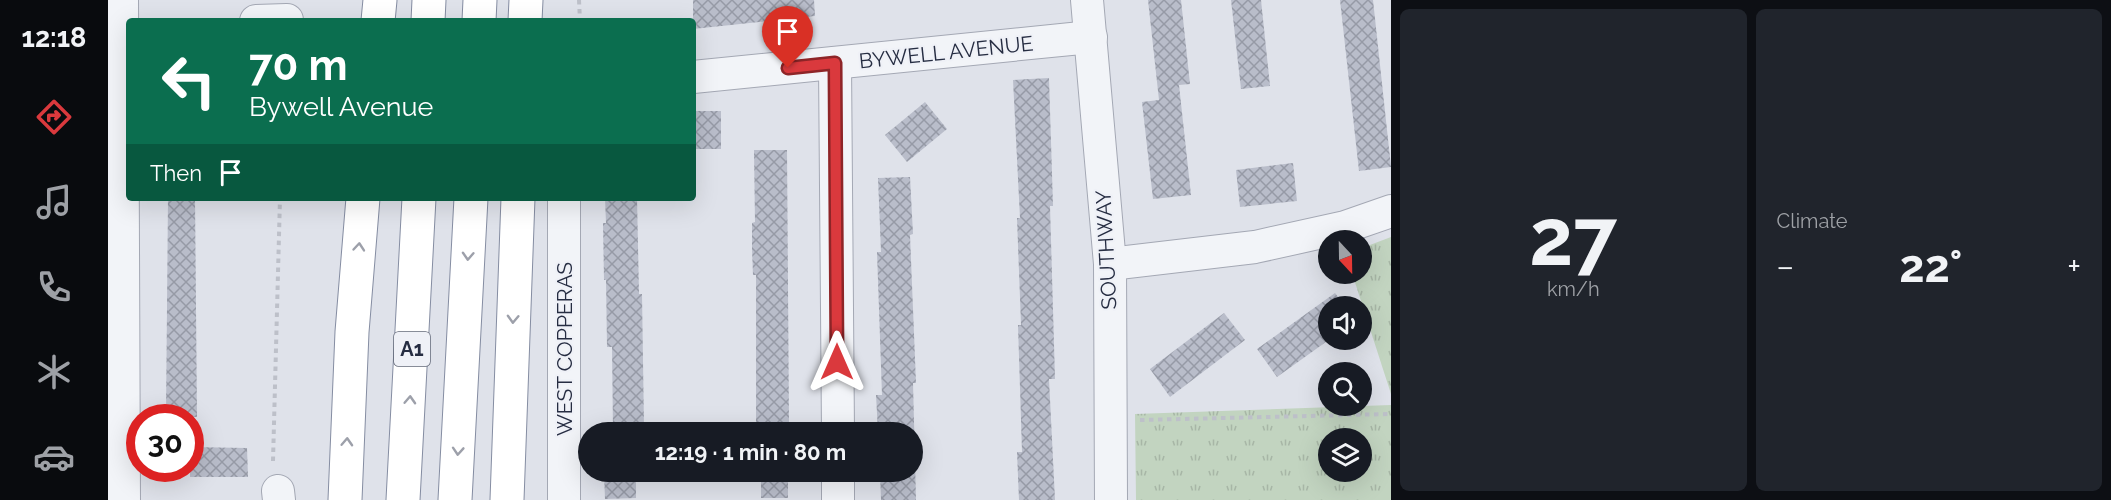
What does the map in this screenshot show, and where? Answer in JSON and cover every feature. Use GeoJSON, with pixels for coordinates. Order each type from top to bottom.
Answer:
{"type":"FeatureCollection","features":[{"type":"Feature","properties":{"kind":"highway"},"geometry":{"type":"LineString","coordinates":[[378,18],[380,0]]}},
{"type":"Feature","properties":{"kind":"highway"},"geometry":{"type":"LineString","coordinates":[[428,18],[429,0]]}},
{"type":"Feature","properties":{"kind":"highway"},"geometry":{"type":"LineString","coordinates":[[479,18],[480,0]]}},
{"type":"Feature","properties":{"kind":"highway"},"geometry":{"type":"LineString","coordinates":[[525,18],[526,0]]}},
{"type":"Feature","properties":{"kind":"highway"},"geometry":{"type":"LineString","coordinates":[[345,500],[352,332],[363,201]]}},
{"type":"Feature","properties":{"kind":"highway","name":"A1"},"geometry":{"type":"LineString","coordinates":[[404,500],[419,201]]}},
{"type":"Feature","properties":{"kind":"highway"},"geometry":{"type":"LineString","coordinates":[[455,500],[471,201]]}},
{"type":"Feature","properties":{"kind":"highway"},"geometry":{"type":"LineString","coordinates":[[507,500],[518,201]]}},
{"type":"Feature","properties":{"kind":"street","name":"SOUTHWAY"},"geometry":{"type":"LineString","coordinates":[[1087,0],[1110,264],[1111,500]]}},
{"type":"Feature","properties":{"kind":"street"},"geometry":{"type":"LineString","coordinates":[[270,18],[288,14]]}},
{"type":"Feature","properties":{"kind":"street"},"geometry":{"type":"LineString","coordinates":[[120,18],[124,500]]}},
{"type":"Feature","properties":{"kind":"street","name":"BYWELL AVENUE"},"geometry":{"type":"LineString","coordinates":[[696,77],[1091,37]]}},
{"type":"Feature","properties":{"kind":"street"},"geometry":{"type":"LineString","coordinates":[[835,63],[838,422]]}},
{"type":"Feature","properties":{"kind":"street","name":"WEST COPPERAS"},"geometry":{"type":"LineString","coordinates":[[564,201],[564,500]]}},
{"type":"Feature","properties":{"kind":"street"},"geometry":{"type":"LineString","coordinates":[[1110,264],[1255,247],[1345,227],[1391,211]]}},
{"type":"Feature","properties":{"kind":"street"},"geometry":{"type":"LineString","coordinates":[[838,482],[838,500]]}},
{"type":"Feature","properties":{"kind":"path"},"geometry":{"type":"LineString","coordinates":[[579,0],[580,18]]}},
{"type":"Feature","properties":{"kind":"path"},"geometry":{"type":"LineString","coordinates":[[277,486],[280,201]]}},
{"type":"Feature","properties":{"kind":"path"},"geometry":{"type":"LineString","coordinates":[[1110,421],[1391,414]]}},
{"type":"Feature","properties":{"kind":"green space"},"geometry":{"type":"Polygon","coordinates":[[[1391,237],[1391,394],[1372,335],[1372,296],[1359,296],[1356,284],[1372,284],[1372,244],[1391,237]]]}},
{"type":"Feature","properties":{"kind":"green space"},"geometry":{"type":"Polygon","coordinates":[[[1391,405],[1391,500],[1136,500],[1135,414],[1318,408],[1318,416],[1372,416],[1372,406],[1391,405]]]}},
{"type":"Feature","properties":{"kind":"building"},"geometry":{"type":"Polygon","coordinates":[[[693,0],[814,0],[815,16],[696,29],[696,18],[693,18],[693,0]]]}},
{"type":"Feature","properties":{"kind":"building"},"geometry":{"type":"Polygon","coordinates":[[[1148,0],[1181,0],[1190,84],[1179,85],[1191,195],[1153,199],[1142,102],[1159,100],[1148,0]]]}},
{"type":"Feature","properties":{"kind":"building"},"geometry":{"type":"Polygon","coordinates":[[[1231,0],[1261,0],[1270,86],[1241,89],[1231,0]]]}},
{"type":"Feature","properties":{"kind":"building"},"geometry":{"type":"Polygon","coordinates":[[[1340,0],[1373,0],[1391,167],[1359,171],[1340,0]]]}},
{"type":"Feature","properties":{"kind":"building"},"geometry":{"type":"Polygon","coordinates":[[[1049,78],[1055,379],[1049,379],[1055,500],[1019,500],[1017,452],[1022,452],[1017,218],[1020,218],[1013,80],[1049,78]]]}},
{"type":"Feature","properties":{"kind":"building"},"geometry":{"type":"Polygon","coordinates":[[[925,102],[947,129],[907,162],[885,135],[925,102]]]}},
{"type":"Feature","properties":{"kind":"building"},"geometry":{"type":"Polygon","coordinates":[[[696,111],[721,111],[721,149],[696,149],[696,111]]]}},
{"type":"Feature","properties":{"kind":"building"},"geometry":{"type":"Polygon","coordinates":[[[754,150],[787,150],[789,422],[756,422],[756,275],[753,275],[752,249],[752,223],[755,222],[754,150]]]}},
{"type":"Feature","properties":{"kind":"building"},"geometry":{"type":"Polygon","coordinates":[[[1293,163],[1297,201],[1240,207],[1236,170],[1293,163]]]}},
{"type":"Feature","properties":{"kind":"building"},"geometry":{"type":"Polygon","coordinates":[[[910,177],[916,383],[913,383],[914,422],[877,422],[876,395],[882,395],[877,252],[881,252],[878,178],[910,177]]]}},
{"type":"Feature","properties":{"kind":"building"},"geometry":{"type":"Polygon","coordinates":[[[168,201],[195,201],[197,404],[166,404],[168,201]]]}},
{"type":"Feature","properties":{"kind":"building"},"geometry":{"type":"Polygon","coordinates":[[[605,201],[637,201],[639,294],[642,294],[644,422],[613,422],[612,347],[607,347],[603,223],[606,223],[605,201]]]}},
{"type":"Feature","properties":{"kind":"building"},"geometry":{"type":"Polygon","coordinates":[[[1318,305],[1318,348],[1277,377],[1257,349],[1318,305]]]}},
{"type":"Feature","properties":{"kind":"building"},"geometry":{"type":"Polygon","coordinates":[[[1224,313],[1245,340],[1170,397],[1150,369],[1224,313]]]}},
{"type":"Feature","properties":{"kind":"building"},"geometry":{"type":"Polygon","coordinates":[[[204,447],[247,448],[248,477],[204,477],[204,447]]]}},
{"type":"Feature","properties":{"kind":"building"},"geometry":{"type":"Polygon","coordinates":[[[604,482],[636,482],[636,498],[605,499],[604,482]]]}},
{"type":"Feature","properties":{"kind":"building"},"geometry":{"type":"Polygon","coordinates":[[[761,482],[788,482],[788,498],[761,498],[761,482]]]}},
{"type":"Feature","properties":{"kind":"building"},"geometry":{"type":"Polygon","coordinates":[[[880,482],[916,482],[916,500],[881,500],[880,482]]]}},
{"type":"Feature","properties":{"kind":"route"},"geometry":{"type":"LineString","coordinates":[[788,68],[835,63],[837,362]]}}]}
